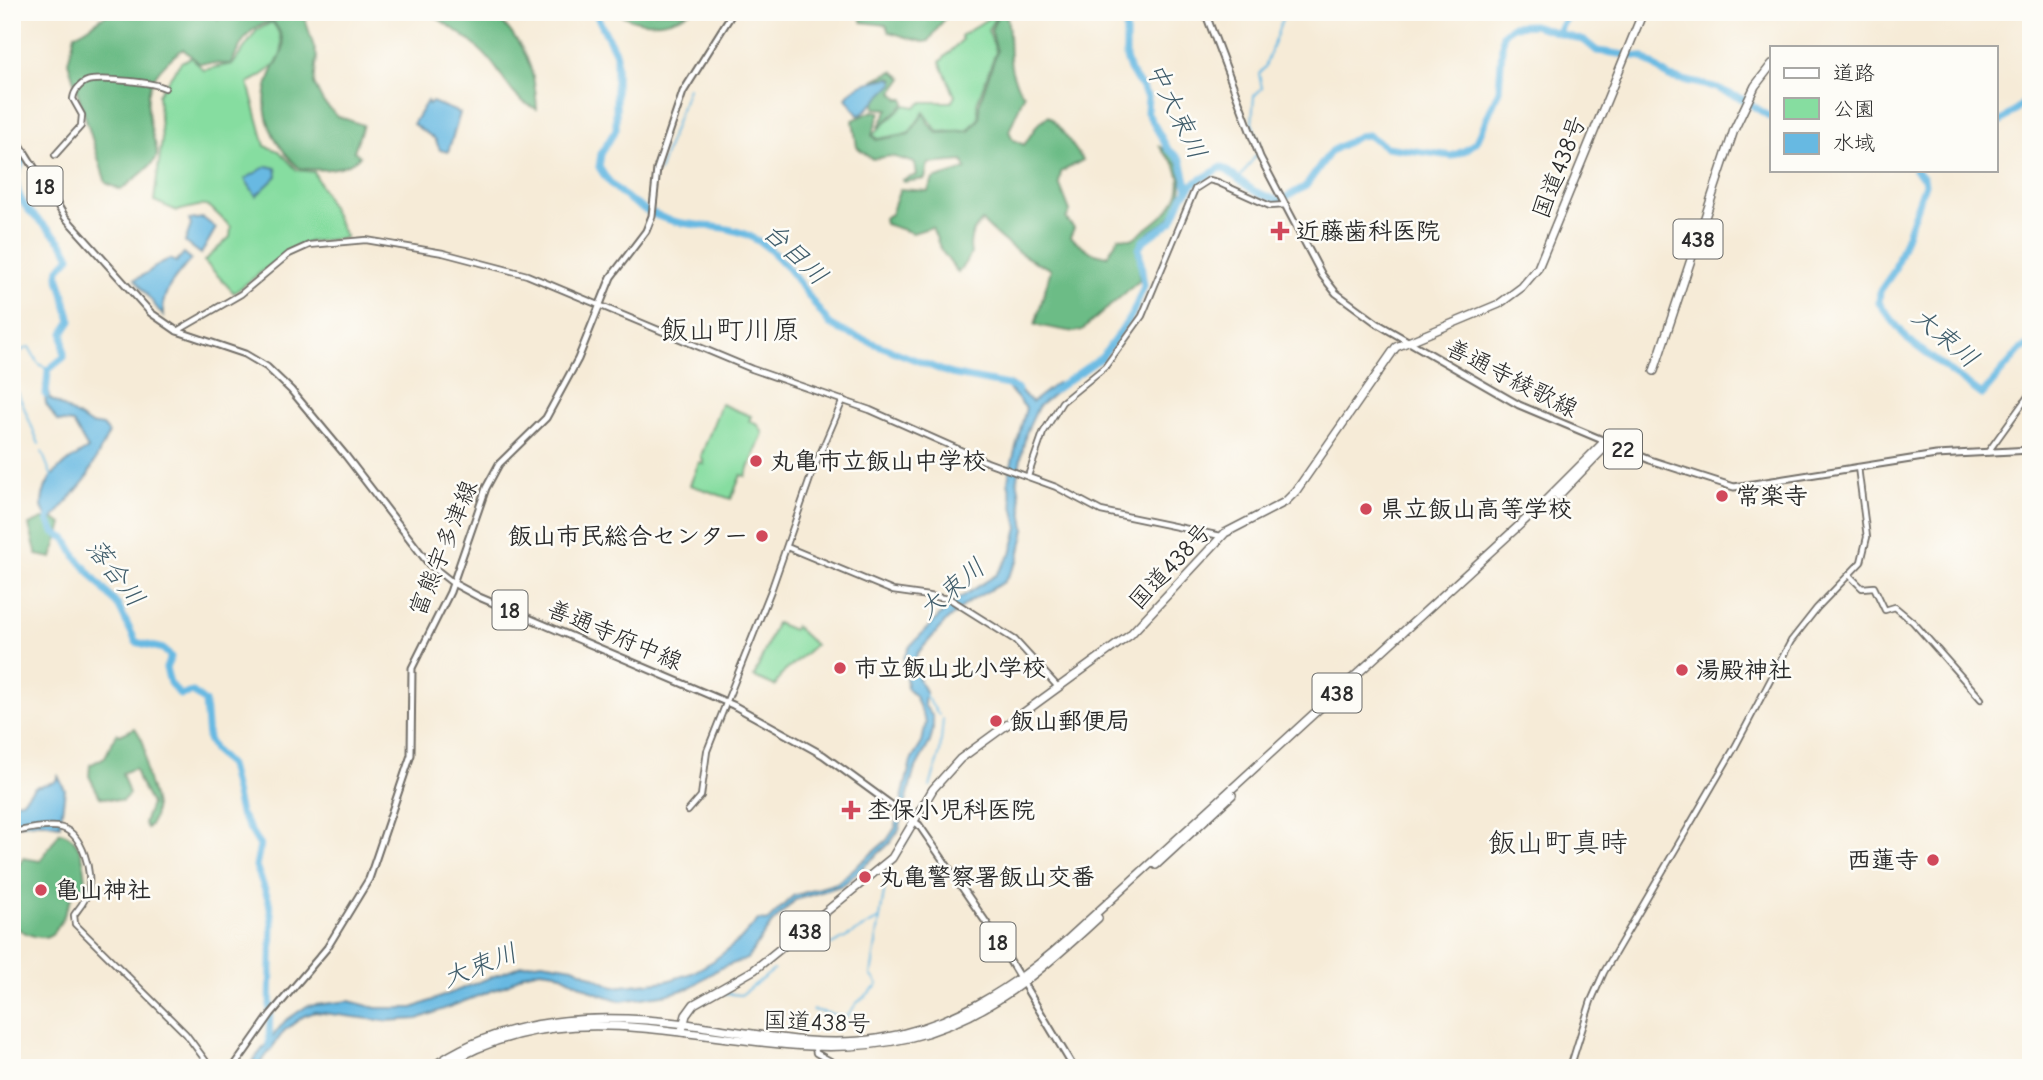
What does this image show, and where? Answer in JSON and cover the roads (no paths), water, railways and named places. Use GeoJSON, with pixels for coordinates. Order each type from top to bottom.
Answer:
{"type":"FeatureCollection","features":[{"type":"Feature","properties":{"kind":"highway","name":"国道438号"},"geometry":{"type":"LineString","coordinates":[[682,1027],[694,1004],[754,970],[883,866],[897,851],[933,789],[960,760],[1136,629],[1222,536],[1285,502],[1296,491],[1391,352],[1406,341],[1487,311],[1511,297],[1531,277],[1551,243],[1624,54],[1643,12]]}},
{"type":"Feature","properties":{"kind":"highway","name":"438"},"geometry":{"type":"LineString","coordinates":[[1654,371],[1744,108],[1749,96],[1770,67]]}},
{"type":"Feature","properties":{"kind":"highway","name":"国道438号"},"geometry":{"type":"LineString","coordinates":[[431,1068],[475,1042],[533,1025],[563,1020],[682,1027],[815,1043],[875,1045],[909,1038],[967,1017],[1022,981],[1584,471],[1606,443]]}},
{"type":"Feature","properties":{"kind":"highway","name":"国道438号"},"geometry":{"type":"LineString","coordinates":[[441,1068],[491,1043],[534,1030],[563,1026],[682,1027]]}},
{"type":"Feature","properties":{"kind":"main road","name":"富熊宇多津線"},"geometry":{"type":"LineString","coordinates":[[233,1068],[271,1014],[341,929],[373,869],[411,755],[412,668],[453,583],[491,477],[516,446],[546,418],[570,374],[611,277],[646,232],[652,216],[657,169],[683,92],[733,12]]}},
{"type":"Feature","properties":{"kind":"main road","name":"善通寺綾歌線"},"geometry":{"type":"LineString","coordinates":[[1205,12],[1252,138],[1322,275],[1336,293],[1359,312],[1499,396],[1606,443],[1734,487],[1936,455],[2031,450]]}},
{"type":"Feature","properties":{"kind":"main road","name":"善通寺府中線"},"geometry":{"type":"LineString","coordinates":[[12,132],[57,206],[81,237],[151,313],[177,331],[252,358],[280,379],[370,486],[429,564],[453,583],[727,702],[823,755],[915,822],[940,854],[1074,1068]]}},
{"type":"Feature","properties":{"kind":"street"},"geometry":{"type":"LineString","coordinates":[[55,155],[81,126],[82,115],[73,99],[84,82],[101,80],[165,88]]}},
{"type":"Feature","properties":{"kind":"street"},"geometry":{"type":"LineString","coordinates":[[1028,476],[1043,433],[1062,402],[1105,367],[1142,316],[1195,189],[1209,180],[1270,206],[1285,204]]}},
{"type":"Feature","properties":{"kind":"street"},"geometry":{"type":"LineString","coordinates":[[177,331],[241,294],[298,249],[315,244],[358,240],[443,253],[505,268],[752,369],[844,400],[1028,476],[1105,513],[1222,536]]}},
{"type":"Feature","properties":{"kind":"street"},"geometry":{"type":"LineString","coordinates":[[1988,452],[2031,392]]}},
{"type":"Feature","properties":{"kind":"street"},"geometry":{"type":"LineString","coordinates":[[688,811],[697,803],[703,790],[705,758],[787,547],[812,473],[844,400]]}},
{"type":"Feature","properties":{"kind":"street"},"geometry":{"type":"LineString","coordinates":[[1570,1068],[1591,1001],[1634,916],[1735,747],[1791,641],[1817,608],[1850,576],[1864,555],[1867,537],[1858,467]]}},
{"type":"Feature","properties":{"kind":"street"},"geometry":{"type":"LineString","coordinates":[[787,547],[893,591],[944,597],[1015,640],[1058,688]]}},
{"type":"Feature","properties":{"kind":"street"},"geometry":{"type":"LineString","coordinates":[[1850,576],[1862,588],[1874,587],[1885,610],[1895,607],[1913,622],[1981,699]]}},
{"type":"Feature","properties":{"kind":"street"},"geometry":{"type":"LineString","coordinates":[[12,832],[58,828],[68,831],[76,838],[87,864],[89,886],[85,899],[74,915],[75,924],[186,1034],[211,1068]]}},
{"type":"Feature","properties":{"kind":"street"},"geometry":{"type":"LineString","coordinates":[[815,1043],[816,1053],[843,1068]]}},
{"type":"Feature","properties":{"kind":"water"},"geometry":{"type":"Polygon","coordinates":[[[889,78],[894,80],[893,84],[858,115],[846,98],[850,93],[865,83],[889,78]]]}},
{"type":"Feature","properties":{"kind":"water"},"geometry":{"type":"Polygon","coordinates":[[[427,101],[429,105],[432,102],[460,113],[448,152],[440,150],[435,139],[413,124],[427,101]]]}},
{"type":"Feature","properties":{"kind":"water"},"geometry":{"type":"Polygon","coordinates":[[[267,166],[276,168],[277,176],[256,196],[245,179],[267,166]]]}},
{"type":"Feature","properties":{"kind":"water"},"geometry":{"type":"Polygon","coordinates":[[[203,218],[216,228],[201,254],[185,242],[191,225],[189,220],[203,218]]]}},
{"type":"Feature","properties":{"kind":"water"},"geometry":{"type":"Polygon","coordinates":[[[184,253],[191,259],[167,291],[163,316],[135,279],[165,261],[170,259],[176,262],[184,253]]]}},
{"type":"Feature","properties":{"kind":"water"},"geometry":{"type":"Polygon","coordinates":[[[1011,383],[1032,402],[1057,383],[1060,389],[1038,407],[1026,433],[1017,478],[1025,529],[1018,561],[1004,582],[970,601],[947,620],[917,654],[913,666],[925,692],[924,705],[933,717],[933,730],[930,742],[914,771],[899,830],[890,843],[843,885],[795,900],[772,923],[747,959],[720,968],[689,988],[669,994],[621,1001],[594,992],[556,972],[540,970],[523,974],[509,984],[418,1019],[385,1021],[315,1012],[304,1016],[285,1030],[257,1068],[247,1068],[285,1021],[307,1006],[349,1001],[376,1008],[413,1008],[522,965],[542,962],[573,967],[614,987],[667,981],[692,973],[740,940],[758,920],[767,921],[793,896],[837,883],[887,840],[895,828],[911,761],[922,743],[926,722],[915,696],[907,688],[904,658],[910,646],[952,603],[996,575],[1011,554],[1018,528],[1008,482],[1010,468],[1007,467],[1011,466],[1026,408],[1008,388],[1011,383]]]}},
{"type":"Feature","properties":{"kind":"water"},"geometry":{"type":"Polygon","coordinates":[[[44,386],[49,387],[49,398],[90,424],[103,426],[109,433],[86,479],[51,521],[47,520],[42,507],[46,486],[56,471],[88,449],[73,423],[57,421],[46,404],[44,386]]]}},
{"type":"Feature","properties":{"kind":"water"},"geometry":{"type":"Polygon","coordinates":[[[58,776],[65,790],[60,825],[42,822],[12,825],[12,802],[22,801],[35,787],[55,782],[58,776]]]}},
{"type":"Feature","properties":{"kind":"waterway","name":"台目川"},"geometry":{"type":"LineString","coordinates":[[595,12],[616,54],[616,129],[601,154],[599,167],[613,186],[632,202],[655,215],[677,222],[730,229],[760,242],[780,259],[830,324],[840,330],[951,374],[1008,385],[1018,390]]}},
{"type":"Feature","properties":{"kind":"waterway","name":"中大束川"},"geometry":{"type":"LineString","coordinates":[[1134,12],[1126,25],[1126,58],[1130,70],[1148,97],[1147,112],[1168,149],[1181,160],[1188,189]]}},
{"type":"Feature","properties":{"kind":"waterway"},"geometry":{"type":"LineString","coordinates":[[1260,145],[1252,123],[1254,96],[1262,88],[1259,74],[1265,67],[1285,12]]}},
{"type":"Feature","properties":{"kind":"waterway"},"geometry":{"type":"LineString","coordinates":[[1558,32],[1569,12]]}},
{"type":"Feature","properties":{"kind":"waterway","name":"大束川"},"geometry":{"type":"LineString","coordinates":[[1053,391],[1102,357],[1132,315],[1144,286],[1139,249],[1143,241],[1172,221],[1183,196],[1193,184],[1222,167],[1254,191],[1279,201],[1306,186],[1331,151],[1359,136],[1368,135],[1386,147],[1452,156],[1466,150],[1477,141],[1499,90],[1503,34],[1512,26],[1533,25],[1585,41],[1597,51],[1642,57],[1669,77],[1714,87],[1742,99],[1770,117]]}},
{"type":"Feature","properties":{"kind":"waterway"},"geometry":{"type":"LineString","coordinates":[[659,172],[688,88]]}},
{"type":"Feature","properties":{"kind":"waterway"},"geometry":{"type":"LineString","coordinates":[[1997,121],[2004,120],[2031,98]]}},
{"type":"Feature","properties":{"kind":"waterway","name":"落合川"},"geometry":{"type":"LineString","coordinates":[[12,140],[23,159],[16,176],[23,203],[64,246],[70,257],[59,269],[58,275],[71,321],[63,333],[64,357],[48,370],[46,395]]}},
{"type":"Feature","properties":{"kind":"waterway"},"geometry":{"type":"LineString","coordinates":[[1239,179],[1256,155]]}},
{"type":"Feature","properties":{"kind":"waterway","name":"大束川"},"geometry":{"type":"LineString","coordinates":[[1917,172],[1924,178],[1925,184],[1894,271],[1880,291],[1879,303],[1908,340],[1982,395],[2020,350],[2031,344]]}},
{"type":"Feature","properties":{"kind":"waterway"},"geometry":{"type":"LineString","coordinates":[[12,355],[29,347],[38,363],[48,370]]}},
{"type":"Feature","properties":{"kind":"waterway"},"geometry":{"type":"LineString","coordinates":[[12,394],[18,393],[39,444]]}},
{"type":"Feature","properties":{"kind":"waterway"},"geometry":{"type":"LineString","coordinates":[[42,452],[52,477]]}},
{"type":"Feature","properties":{"kind":"waterway","name":"落合川"},"geometry":{"type":"LineString","coordinates":[[51,514],[48,520],[54,532],[66,539],[76,557],[119,607],[136,642],[163,649],[171,657],[166,668],[170,683],[180,695],[193,692],[205,702],[208,739],[214,750],[229,765],[240,813],[260,846],[256,866],[269,901],[272,921],[269,1046]]}},
{"type":"Feature","properties":{"kind":"waterway"},"geometry":{"type":"LineString","coordinates":[[924,694],[939,715]]}},
{"type":"Feature","properties":{"kind":"waterway"},"geometry":{"type":"LineString","coordinates":[[930,787],[940,752],[943,719]]}},
{"type":"Feature","properties":{"kind":"waterway"},"geometry":{"type":"LineString","coordinates":[[813,1010],[846,1017],[878,984],[871,975],[888,867],[911,835]]}},
{"type":"Feature","properties":{"kind":"waterway"},"geometry":{"type":"LineString","coordinates":[[810,950],[827,947],[880,919]]}},
{"type":"Feature","properties":{"kind":"waterway"},"geometry":{"type":"LineString","coordinates":[[723,993],[741,995],[774,970]]}},
{"type":"Feature","properties":{"kind":"place","name":"近藤歯科医院"},"geometry":{"type":"Point","coordinates":[1280,231]}},
{"type":"Feature","properties":{"kind":"place","name":"丸亀市立飯山中学校"},"geometry":{"type":"Point","coordinates":[756,461]}},
{"type":"Feature","properties":{"kind":"place","name":"常楽寺"},"geometry":{"type":"Point","coordinates":[1722,496]}},
{"type":"Feature","properties":{"kind":"place","name":"県立飯山高等学校"},"geometry":{"type":"Point","coordinates":[1366,509]}},
{"type":"Feature","properties":{"kind":"place","name":"飯山市民総合センター"},"geometry":{"type":"Point","coordinates":[762,536]}},
{"type":"Feature","properties":{"kind":"place","name":"市立飯山北小学校"},"geometry":{"type":"Point","coordinates":[840,668]}},
{"type":"Feature","properties":{"kind":"place","name":"湯殿神社"},"geometry":{"type":"Point","coordinates":[1682,670]}},
{"type":"Feature","properties":{"kind":"place","name":"飯山郵便局"},"geometry":{"type":"Point","coordinates":[996,721]}},
{"type":"Feature","properties":{"kind":"place","name":"杢保小児科医院"},"geometry":{"type":"Point","coordinates":[851,810]}},
{"type":"Feature","properties":{"kind":"place","name":"西蓮寺"},"geometry":{"type":"Point","coordinates":[1933,860]}},
{"type":"Feature","properties":{"kind":"place","name":"丸亀警察署飯山交番"},"geometry":{"type":"Point","coordinates":[865,877]}},
{"type":"Feature","properties":{"kind":"place","name":"亀山神社"},"geometry":{"type":"Point","coordinates":[41,890]}},
{"type":"Feature","properties":{"kind":"district","name":"飯山町川原"},"geometry":{"type":"Point","coordinates":[730,330]}},
{"type":"Feature","properties":{"kind":"district","name":"飯山町真時"},"geometry":{"type":"Point","coordinates":[1558,843]}}]}
